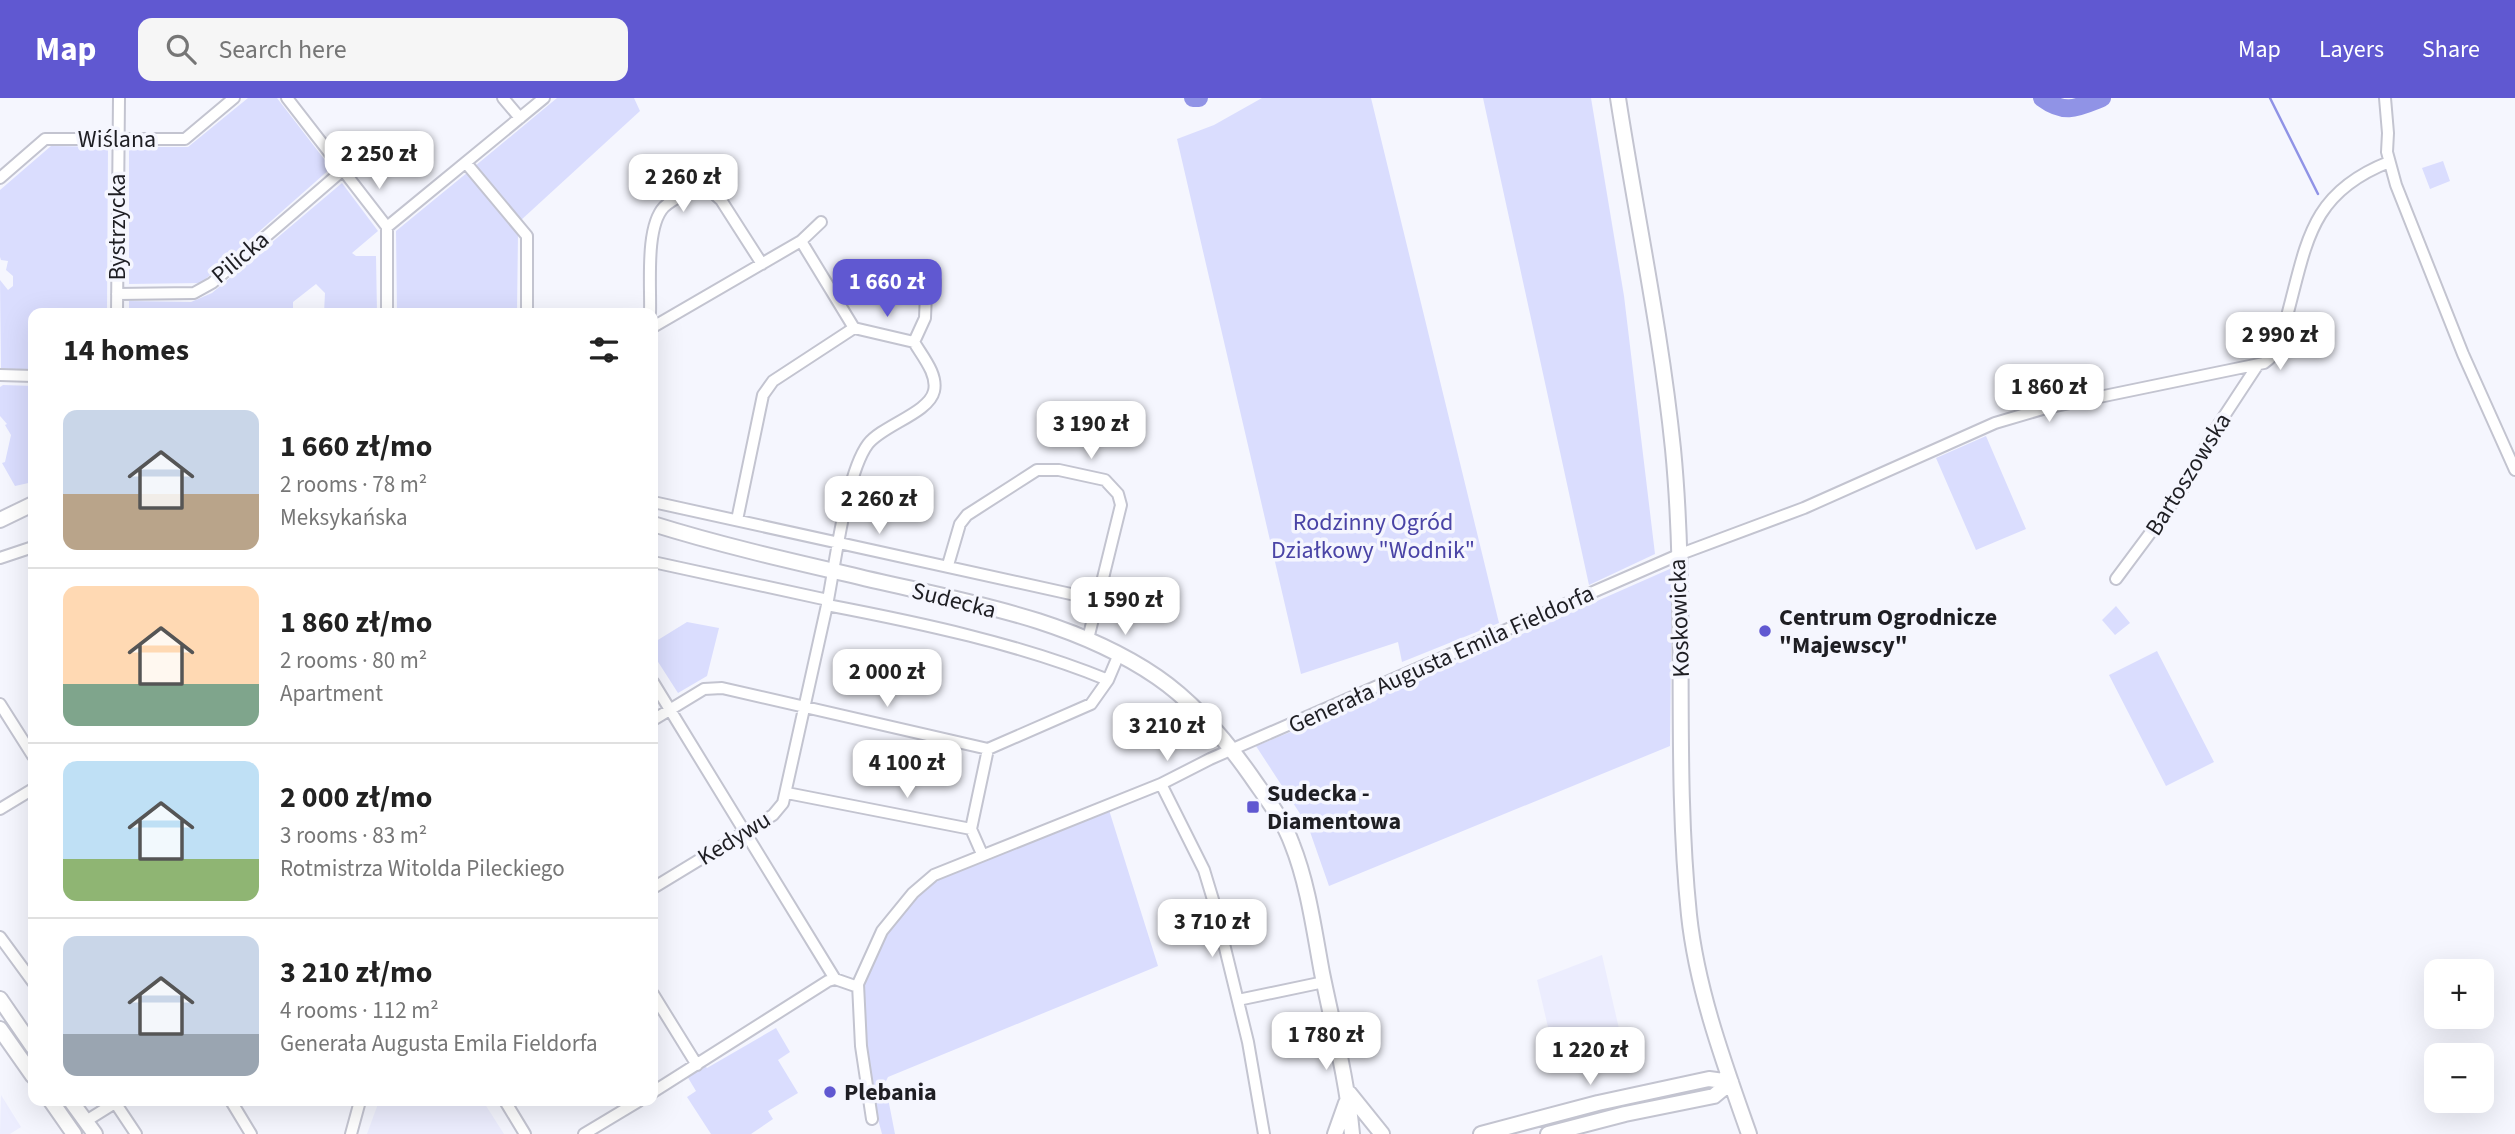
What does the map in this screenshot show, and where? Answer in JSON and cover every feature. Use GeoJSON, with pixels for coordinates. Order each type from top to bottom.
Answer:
{"type":"FeatureCollection","features":[{"type":"Feature","properties":{"kind":"street","name":"Bystrzycka"},"geometry":{"type":"LineString","coordinates":[[117,308],[119,98]]}},
{"type":"Feature","properties":{"kind":"street","name":"Wiślana"},"geometry":{"type":"LineString","coordinates":[[0,178],[45,139],[185,139],[234,98]]}},
{"type":"Feature","properties":{"kind":"street"},"geometry":{"type":"LineString","coordinates":[[288,98],[387,227],[387,308]]}},
{"type":"Feature","properties":{"kind":"street"},"geometry":{"type":"LineString","coordinates":[[503,98],[520,118]]}},
{"type":"Feature","properties":{"kind":"street"},"geometry":{"type":"LineString","coordinates":[[387,227],[544,98]]}},
{"type":"Feature","properties":{"kind":"street","name":"Koskowicka"},"geometry":{"type":"LineString","coordinates":[[1618,98],[1670,424],[1678,555],[1689,916],[1702,984],[1749,1134]]}},
{"type":"Feature","properties":{"kind":"street"},"geometry":{"type":"LineString","coordinates":[[2385,98],[2387,152],[2396,185],[2463,354],[2515,470]]}},
{"type":"Feature","properties":{"kind":"street","name":"Bartoszowska"},"geometry":{"type":"LineString","coordinates":[[2116,579],[2180,494],[2215,430],[2257,366],[2271,359],[2281,341],[2307,245],[2320,215],[2331,199],[2351,180],[2389,162]]}},
{"type":"Feature","properties":{"kind":"street"},"geometry":{"type":"LineString","coordinates":[[466,163],[527,236],[527,308]]}},
{"type":"Feature","properties":{"kind":"street","name":"Pilicka"},"geometry":{"type":"LineString","coordinates":[[117,295],[194,293],[212,283],[343,170]]}},
{"type":"Feature","properties":{"kind":"street"},"geometry":{"type":"LineString","coordinates":[[650,308],[652,237],[657,218],[665,206],[697,187],[709,190],[721,200],[762,264]]}},
{"type":"Feature","properties":{"kind":"street"},"geometry":{"type":"LineString","coordinates":[[658,324],[801,241],[821,222]]}},
{"type":"Feature","properties":{"kind":"street"},"geometry":{"type":"LineString","coordinates":[[801,241],[855,328]]}},
{"type":"Feature","properties":{"kind":"street"},"geometry":{"type":"LineString","coordinates":[[737,520],[762,395],[773,381],[855,328],[914,342],[925,318],[926,293]]}},
{"type":"Feature","properties":{"kind":"street","name":"Kedywu"},"geometry":{"type":"LineString","coordinates":[[658,885],[773,815],[783,803],[856,466],[873,437],[931,399],[935,381],[914,342]]}},
{"type":"Feature","properties":{"kind":"street","name":"Generała Augusta Emila Fieldorfa"},"geometry":{"type":"LineString","coordinates":[[872,1119],[861,1046],[858,987],[883,931],[913,893],[934,874],[1161,784],[1210,759],[1678,555],[1804,509],[1995,423],[2046,408],[2257,366]]}},
{"type":"Feature","properties":{"kind":"street"},"geometry":{"type":"LineString","coordinates":[[0,375],[28,376]]}},
{"type":"Feature","properties":{"kind":"street"},"geometry":{"type":"LineString","coordinates":[[948,565],[960,524],[967,515],[1037,470],[1059,470],[1105,480],[1118,494],[1121,505],[1088,639]]}},
{"type":"Feature","properties":{"kind":"street"},"geometry":{"type":"LineString","coordinates":[[658,503],[1098,600]]}},
{"type":"Feature","properties":{"kind":"street"},"geometry":{"type":"LineString","coordinates":[[0,520],[28,506]]}},
{"type":"Feature","properties":{"kind":"street","name":"Sudecka"},"geometry":{"type":"LineString","coordinates":[[658,525],[745,550],[981,606],[1088,639],[1157,677],[1188,702],[1232,750],[1275,811],[1292,842],[1308,903],[1348,1091],[1363,1134]]}},
{"type":"Feature","properties":{"kind":"street"},"geometry":{"type":"LineString","coordinates":[[0,558],[28,549]]}},
{"type":"Feature","properties":{"kind":"street"},"geometry":{"type":"LineString","coordinates":[[658,563],[924,625],[1072,665],[1108,680]]}},
{"type":"Feature","properties":{"kind":"street"},"geometry":{"type":"LineString","coordinates":[[658,717],[704,689],[711,688],[988,749],[1091,704],[1108,680],[1119,654]]}},
{"type":"Feature","properties":{"kind":"street"},"geometry":{"type":"LineString","coordinates":[[658,690],[835,979]]}},
{"type":"Feature","properties":{"kind":"street"},"geometry":{"type":"LineString","coordinates":[[0,704],[28,748]]}},
{"type":"Feature","properties":{"kind":"street"},"geometry":{"type":"LineString","coordinates":[[982,854],[971,829],[988,749]]}},
{"type":"Feature","properties":{"kind":"street"},"geometry":{"type":"LineString","coordinates":[[1161,784],[1204,870],[1238,1000],[1264,1134]]}},
{"type":"Feature","properties":{"kind":"street"},"geometry":{"type":"LineString","coordinates":[[0,809],[28,792]]}},
{"type":"Feature","properties":{"kind":"street"},"geometry":{"type":"LineString","coordinates":[[787,793],[971,829]]}},
{"type":"Feature","properties":{"kind":"street"},"geometry":{"type":"LineString","coordinates":[[0,937],[28,975]]}},
{"type":"Feature","properties":{"kind":"street"},"geometry":{"type":"LineString","coordinates":[[658,1089],[828,981],[835,979],[858,987]]}},
{"type":"Feature","properties":{"kind":"street"},"geometry":{"type":"LineString","coordinates":[[1238,1000],[1324,982]]}},
{"type":"Feature","properties":{"kind":"street"},"geometry":{"type":"LineString","coordinates":[[0,999],[28,1040]]}},
{"type":"Feature","properties":{"kind":"street"},"geometry":{"type":"LineString","coordinates":[[658,1002],[697,1065]]}},
{"type":"Feature","properties":{"kind":"street"},"geometry":{"type":"LineString","coordinates":[[0,1029],[28,1069]]}},
{"type":"Feature","properties":{"kind":"street"},"geometry":{"type":"LineString","coordinates":[[1709,1079],[1723,1057]]}},
{"type":"Feature","properties":{"kind":"street"},"geometry":{"type":"LineString","coordinates":[[1481,1134],[1598,1103],[1709,1079],[1731,1082]]}},
{"type":"Feature","properties":{"kind":"street"},"geometry":{"type":"LineString","coordinates":[[1548,1134],[1625,1114],[1714,1096],[1731,1082]]}},
{"type":"Feature","properties":{"kind":"street"},"geometry":{"type":"LineString","coordinates":[[1335,1134],[1348,1091]]}},
{"type":"Feature","properties":{"kind":"street"},"geometry":{"type":"LineString","coordinates":[[1348,1091],[1382,1134]]}},
{"type":"Feature","properties":{"kind":"street","name":"Sudecka"},"geometry":{"type":"LineString","coordinates":[[1348,1091],[1352,1134]]}},
{"type":"Feature","properties":{"kind":"street"},"geometry":{"type":"LineString","coordinates":[[1714,1096],[1741,1112]]}},
{"type":"Feature","properties":{"kind":"street"},"geometry":{"type":"LineString","coordinates":[[54,1106],[68,1132]]}},
{"type":"Feature","properties":{"kind":"street"},"geometry":{"type":"LineString","coordinates":[[75,1106],[95,1134]]}},
{"type":"Feature","properties":{"kind":"street"},"geometry":{"type":"LineString","coordinates":[[86,1121],[108,1106]]}},
{"type":"Feature","properties":{"kind":"street"},"geometry":{"type":"LineString","coordinates":[[119,1106],[136,1134]]}},
{"type":"Feature","properties":{"kind":"street"},"geometry":{"type":"LineString","coordinates":[[234,1106],[251,1134]]}},
{"type":"Feature","properties":{"kind":"street"},"geometry":{"type":"LineString","coordinates":[[351,1134],[359,1106]]}},
{"type":"Feature","properties":{"kind":"street"},"geometry":{"type":"LineString","coordinates":[[508,1106],[525,1134]]}},
{"type":"Feature","properties":{"kind":"street"},"geometry":{"type":"LineString","coordinates":[[584,1134],[631,1106]]}},
{"type":"Feature","properties":{"kind":"shaded area"},"geometry":{"type":"Polygon","coordinates":[[[1602,955],[1620,1033],[1601,1060],[1558,1070],[1537,980],[1602,955]]]}},
{"type":"Feature","properties":{"kind":"shaded area"},"geometry":{"type":"Polygon","coordinates":[[[1,1095],[21,1127],[10,1134],[0,1134],[1,1095]]]}},
{"type":"Feature","properties":{"kind":"shaded area"},"geometry":{"type":"Polygon","coordinates":[[[377,1106],[486,1106],[504,1134],[367,1134],[377,1106]]]}},
{"type":"Feature","properties":{"kind":"green space"},"geometry":{"type":"Polygon","coordinates":[[[248,98],[277,98],[331,168],[201,283],[129,284],[129,147],[188,147],[248,98]]]}},
{"type":"Feature","properties":{"kind":"green space"},"geometry":{"type":"Polygon","coordinates":[[[557,98],[634,98],[640,111],[520,221],[475,166],[557,98]]]}},
{"type":"Feature","properties":{"kind":"green space","name":"Rodzinny Ogród Działkowy \"Wodnik\""},"geometry":{"type":"Polygon","coordinates":[[[1262,98],[1371,98],[1499,623],[1402,662],[1398,642],[1301,674],[1177,139],[1214,125],[1262,98]]]}},
{"type":"Feature","properties":{"kind":"green space"},"geometry":{"type":"Polygon","coordinates":[[[1483,98],[1591,98],[1624,296],[1655,554],[1589,585],[1483,98]]]}},
{"type":"Feature","properties":{"kind":"green space"},"geometry":{"type":"Polygon","coordinates":[[[51,146],[108,147],[107,308],[28,308],[28,369],[1,369],[0,280],[8,290],[13,286],[13,276],[6,270],[8,261],[1,260],[0,257],[0,190],[51,146]]]}},
{"type":"Feature","properties":{"kind":"green space"},"geometry":{"type":"Polygon","coordinates":[[[2443,161],[2450,181],[2430,189],[2422,168],[2443,161]]]}},
{"type":"Feature","properties":{"kind":"green space"},"geometry":{"type":"Polygon","coordinates":[[[468,172],[518,234],[517,308],[397,308],[396,231],[468,172]]]}},
{"type":"Feature","properties":{"kind":"green space"},"geometry":{"type":"Polygon","coordinates":[[[342,183],[378,231],[352,253],[356,256],[376,256],[377,308],[324,308],[325,293],[316,284],[293,302],[293,308],[129,308],[129,301],[191,302],[212,293],[342,183]]]}},
{"type":"Feature","properties":{"kind":"green space"},"geometry":{"type":"Polygon","coordinates":[[[28,386],[28,483],[15,486],[2,463],[5,462],[11,435],[0,416],[0,387],[28,386]]]}},
{"type":"Feature","properties":{"kind":"green space"},"geometry":{"type":"Polygon","coordinates":[[[1986,436],[2026,529],[1976,550],[1936,458],[1986,436]]]}},
{"type":"Feature","properties":{"kind":"green space"},"geometry":{"type":"Polygon","coordinates":[[[1672,568],[1670,746],[1329,886],[1308,826],[1256,746],[1404,686],[1672,568]]]}},
{"type":"Feature","properties":{"kind":"green space"},"geometry":{"type":"Polygon","coordinates":[[[2116,606],[2130,623],[2115,635],[2102,620],[2116,606]]]}},
{"type":"Feature","properties":{"kind":"green space"},"geometry":{"type":"Polygon","coordinates":[[[687,622],[719,628],[707,676],[678,693],[658,662],[658,640],[687,622]]]}},
{"type":"Feature","properties":{"kind":"green space"},"geometry":{"type":"Polygon","coordinates":[[[2157,651],[2214,762],[2166,786],[2109,675],[2157,651]]]}},
{"type":"Feature","properties":{"kind":"green space"},"geometry":{"type":"Polygon","coordinates":[[[1109,810],[1158,966],[888,1077],[885,1083],[895,1134],[882,1134],[872,1097],[862,987],[891,926],[929,883],[1109,810]]]}},
{"type":"Feature","properties":{"kind":"green space"},"geometry":{"type":"Polygon","coordinates":[[[776,1028],[790,1052],[778,1060],[798,1093],[768,1111],[773,1119],[751,1134],[711,1134],[687,1097],[696,1091],[687,1076],[704,1065],[707,1068],[776,1028]]]}},
{"type":"Feature","properties":{"kind":"waterway"},"geometry":{"type":"LineString","coordinates":[[1193,98],[1199,98]]}},
{"type":"Feature","properties":{"kind":"waterway"},"geometry":{"type":"LineString","coordinates":[[2042,98],[2064,108],[2085,105],[2102,98]]}},
{"type":"Feature","properties":{"kind":"waterway"},"geometry":{"type":"LineString","coordinates":[[2270,98],[2318,194]]}},
{"type":"Feature","properties":{"kind":"place","name":"Centrum Ogrodnicze \"Majewscy\""},"geometry":{"type":"Point","coordinates":[1765,631]}},
{"type":"Feature","properties":{"kind":"place","name":"Sudecka - Diamentowa"},"geometry":{"type":"Point","coordinates":[1253,807]}},
{"type":"Feature","properties":{"kind":"place","name":"Plebania"},"geometry":{"type":"Point","coordinates":[830,1092]}}]}
